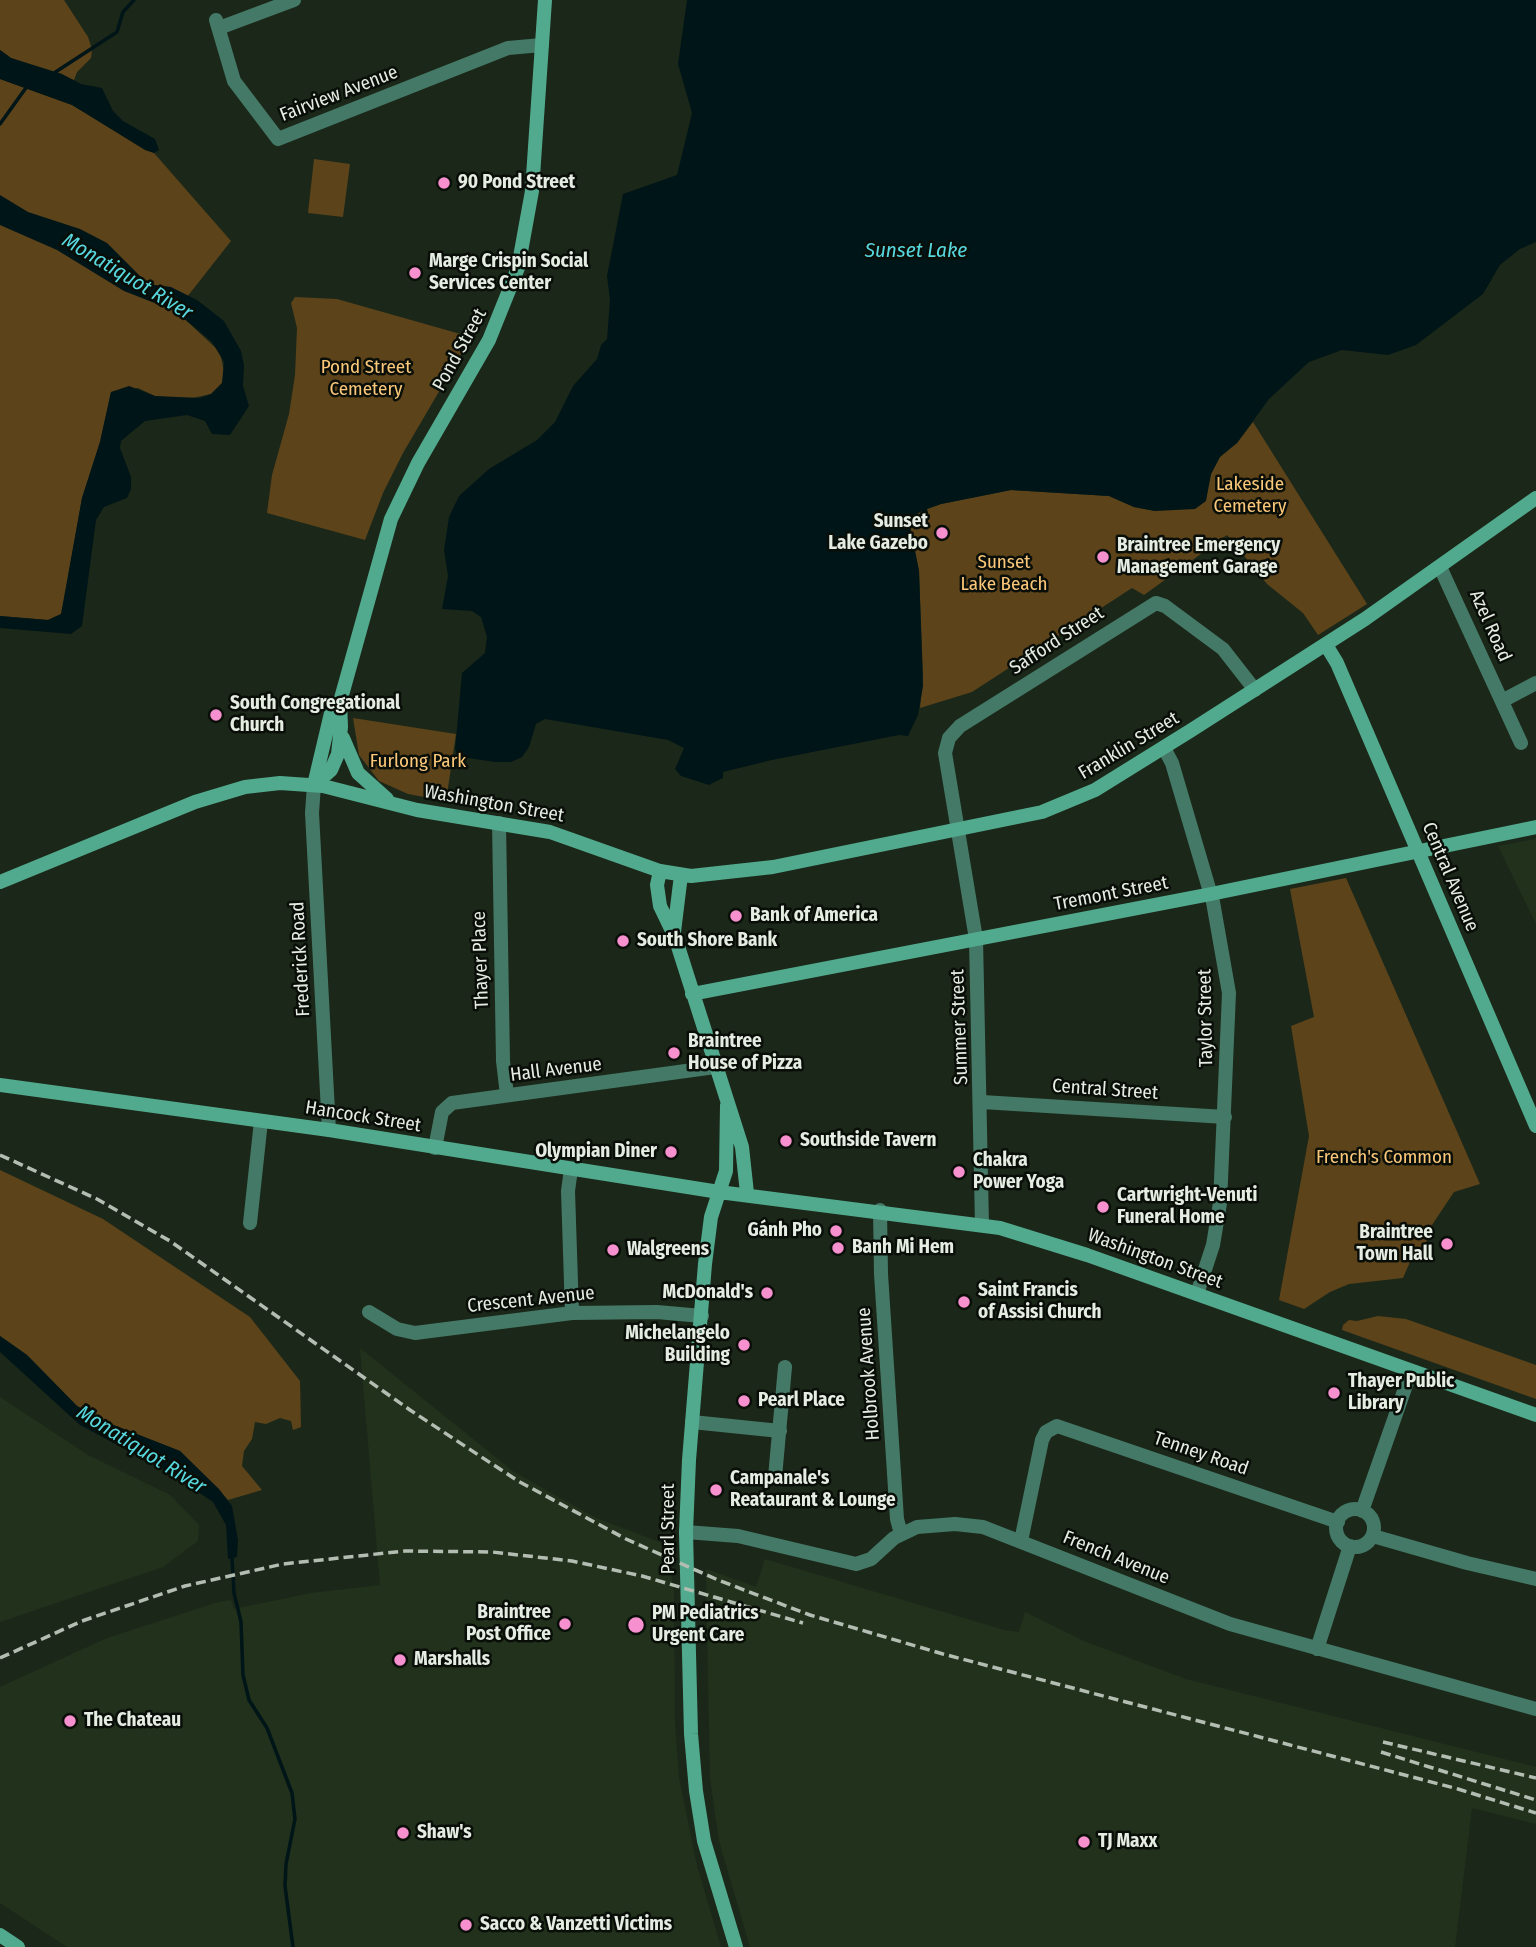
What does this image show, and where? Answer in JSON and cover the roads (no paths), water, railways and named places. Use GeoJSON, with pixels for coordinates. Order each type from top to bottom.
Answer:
{"type":"FeatureCollection","features":[{"type":"Feature","properties":{"kind":"main road","name":"Pond Street"},"geometry":{"type":"LineString","coordinates":[[314,785],[327,776],[334,764],[341,727],[340,702],[376,565],[396,506],[489,340],[514,282],[530,206],[545,0]]}},
{"type":"Feature","properties":{"kind":"main road","name":"Franklin Street"},"geometry":{"type":"LineString","coordinates":[[681,875],[742,872],[956,831],[1035,814],[1069,803],[1164,748],[1326,645],[1536,498]]}},
{"type":"Feature","properties":{"kind":"main road","name":"Central Avenue"},"geometry":{"type":"LineString","coordinates":[[1326,645],[1536,1126]]}},
{"type":"Feature","properties":{"kind":"main road","name":"Pond Street"},"geometry":{"type":"LineString","coordinates":[[314,785],[331,713],[340,702]]}},
{"type":"Feature","properties":{"kind":"main road"},"geometry":{"type":"LineString","coordinates":[[341,727],[346,749],[358,773],[378,793],[404,807]]}},
{"type":"Feature","properties":{"kind":"main road","name":"Washington Street"},"geometry":{"type":"LineString","coordinates":[[0,882],[207,797],[258,785],[314,785],[404,807],[568,837],[660,871],[681,875]]}},
{"type":"Feature","properties":{"kind":"main road","name":"Tremont Street"},"geometry":{"type":"LineString","coordinates":[[692,994],[1211,894],[1536,827]]}},
{"type":"Feature","properties":{"kind":"main road"},"geometry":{"type":"LineString","coordinates":[[660,871],[659,899],[675,937],[744,1155],[747,1193]]}},
{"type":"Feature","properties":{"kind":"main road"},"geometry":{"type":"LineString","coordinates":[[675,937],[674,922],[681,875]]}},
{"type":"Feature","properties":{"kind":"main road","name":"Hancock Street"},"geometry":{"type":"LineString","coordinates":[[0,1085],[329,1130],[719,1192]]}},
{"type":"Feature","properties":{"kind":"main road"},"geometry":{"type":"LineString","coordinates":[[719,1192],[728,1148],[727,1105]]}},
{"type":"Feature","properties":{"kind":"main road","name":"Washington Street"},"geometry":{"type":"LineString","coordinates":[[719,1192],[747,1193],[982,1224],[1026,1235],[1536,1415]]}},
{"type":"Feature","properties":{"kind":"main road","name":"Pearl Street"},"geometry":{"type":"LineString","coordinates":[[719,1192],[711,1217],[692,1422],[686,1531],[691,1734],[696,1791],[704,1841],[736,1947]]}},
{"type":"Feature","properties":{"kind":"main road"},"geometry":{"type":"LineString","coordinates":[[0,1935],[19,1947]]}},
{"type":"Feature","properties":{"kind":"street","name":"Fairview Avenue"},"geometry":{"type":"LineString","coordinates":[[294,0],[218,24],[234,81],[278,139],[508,48],[542,45]]}},
{"type":"Feature","properties":{"kind":"street","name":"Azel Road"},"geometry":{"type":"LineString","coordinates":[[1440,567],[1521,743]]}},
{"type":"Feature","properties":{"kind":"street","name":"Safford Street"},"geometry":{"type":"LineString","coordinates":[[956,831],[945,753],[952,733],[1152,604],[1165,606],[1223,649],[1255,690]]}},
{"type":"Feature","properties":{"kind":"street"},"geometry":{"type":"LineString","coordinates":[[1502,701],[1536,683]]}},
{"type":"Feature","properties":{"kind":"street","name":"Taylor Street"},"geometry":{"type":"LineString","coordinates":[[1164,748],[1172,763],[1211,894],[1229,993],[1225,1117],[1217,1223],[1197,1294]]}},
{"type":"Feature","properties":{"kind":"street","name":"Frederick Road"},"geometry":{"type":"LineString","coordinates":[[314,785],[312,813],[329,1130]]}},
{"type":"Feature","properties":{"kind":"street","name":"Thayer Place"},"geometry":{"type":"LineString","coordinates":[[499,823],[503,1061],[507,1095]]}},
{"type":"Feature","properties":{"kind":"street","name":"Summer Street"},"geometry":{"type":"LineString","coordinates":[[956,831],[976,939],[982,1102],[982,1224]]}},
{"type":"Feature","properties":{"kind":"street","name":"Hall Avenue"},"geometry":{"type":"LineString","coordinates":[[435,1147],[442,1112],[448,1105],[715,1067]]}},
{"type":"Feature","properties":{"kind":"street","name":"Central Street"},"geometry":{"type":"LineString","coordinates":[[982,1102],[1225,1117]]}},
{"type":"Feature","properties":{"kind":"street"},"geometry":{"type":"LineString","coordinates":[[250,1223],[261,1121]]}},
{"type":"Feature","properties":{"kind":"street"},"geometry":{"type":"LineString","coordinates":[[570,1169],[568,1191],[572,1313]]}},
{"type":"Feature","properties":{"kind":"street","name":"Holbrook Avenue"},"geometry":{"type":"LineString","coordinates":[[880,1210],[881,1274],[897,1520],[901,1534]]}},
{"type":"Feature","properties":{"kind":"street","name":"Crescent Avenue"},"geometry":{"type":"LineString","coordinates":[[369,1312],[397,1329],[415,1333],[572,1313],[657,1312],[702,1316]]}},
{"type":"Feature","properties":{"kind":"street"},"geometry":{"type":"LineString","coordinates":[[775,1477],[785,1367]]}},
{"type":"Feature","properties":{"kind":"street"},"geometry":{"type":"LineString","coordinates":[[1362,1511],[1411,1371]]}},
{"type":"Feature","properties":{"kind":"street"},"geometry":{"type":"LineString","coordinates":[[692,1422],[780,1431]]}},
{"type":"Feature","properties":{"kind":"street","name":"Tenney Road"},"geometry":{"type":"LineString","coordinates":[[1021,1541],[1042,1440],[1052,1427],[1069,1428],[1338,1522]]}},
{"type":"Feature","properties":{"kind":"street"},"geometry":{"type":"LineString","coordinates":[[1362,1511],[1373,1521],[1373,1536],[1363,1546],[1350,1546],[1338,1537],[1338,1522],[1346,1512],[1362,1511]]}},
{"type":"Feature","properties":{"kind":"street","name":"French Avenue"},"geometry":{"type":"LineString","coordinates":[[686,1531],[738,1536],[850,1564],[871,1559],[901,1534],[925,1526],[965,1524],[992,1530],[1230,1624],[1536,1709]]}},
{"type":"Feature","properties":{"kind":"street"},"geometry":{"type":"LineString","coordinates":[[1373,1536],[1466,1563],[1536,1579]]}},
{"type":"Feature","properties":{"kind":"street"},"geometry":{"type":"LineString","coordinates":[[1317,1649],[1350,1546]]}},
{"type":"Feature","properties":{"kind":"water","name":"Sunset Lake"},"geometry":{"type":"Polygon","coordinates":[[[687,0],[1536,0],[1536,242],[1520,249],[1500,265],[1483,294],[1416,345],[1388,355],[1342,350],[1309,362],[1269,399],[1237,443],[1220,457],[1211,474],[1206,501],[1195,509],[1155,511],[1134,507],[1109,496],[1011,490],[941,504],[927,509],[928,515],[923,516],[922,511],[916,514],[910,526],[919,571],[923,686],[918,715],[908,736],[899,735],[723,772],[723,778],[709,785],[681,776],[675,769],[684,748],[668,740],[545,719],[536,724],[529,747],[522,757],[511,762],[461,757],[455,750],[462,673],[485,653],[487,637],[481,617],[472,611],[442,609],[448,576],[444,550],[449,517],[459,496],[489,469],[537,440],[555,422],[573,386],[597,359],[601,345],[607,339],[610,300],[607,276],[623,194],[677,175],[692,113],[678,64],[687,0]]]}},
{"type":"Feature","properties":{"kind":"water"},"geometry":{"type":"Polygon","coordinates":[[[0,50],[11,58],[62,74],[81,84],[102,88],[113,111],[123,121],[155,139],[159,150],[154,153],[145,150],[72,105],[0,79],[0,50]]]}},
{"type":"Feature","properties":{"kind":"water"},"geometry":{"type":"Polygon","coordinates":[[[0,195],[28,212],[80,229],[107,243],[148,284],[171,287],[197,300],[224,321],[241,351],[244,365],[243,386],[249,406],[230,435],[212,434],[205,421],[187,415],[145,421],[121,441],[120,448],[131,477],[131,489],[127,498],[104,507],[96,520],[82,626],[71,634],[0,628],[0,616],[48,620],[61,614],[82,498],[100,442],[111,392],[129,386],[155,396],[200,398],[211,394],[222,383],[224,362],[212,342],[175,311],[124,291],[57,250],[0,225],[0,195]]]}},
{"type":"Feature","properties":{"kind":"water"},"geometry":{"type":"Polygon","coordinates":[[[0,1336],[27,1355],[77,1406],[106,1422],[180,1451],[219,1489],[232,1506],[238,1540],[237,1557],[228,1559],[226,1525],[213,1502],[168,1472],[80,1425],[0,1352],[0,1336]]]}},
{"type":"Feature","properties":{"kind":"waterway"},"geometry":{"type":"LineString","coordinates":[[54,73],[117,32],[123,12],[134,0]]}},
{"type":"Feature","properties":{"kind":"waterway"},"geometry":{"type":"LineString","coordinates":[[0,124],[28,85]]}},
{"type":"Feature","properties":{"kind":"waterway","name":"Monatiquot River"},"geometry":{"type":"LineString","coordinates":[[232,1558],[234,1593],[241,1622],[243,1675],[249,1700],[267,1728],[292,1793],[295,1819],[286,1864],[285,1886],[293,1947]]}},
{"type":"Feature","properties":{"kind":"railway"},"geometry":{"type":"LineString","coordinates":[[0,1155],[97,1199],[170,1241],[410,1410],[518,1481],[626,1539],[718,1580],[810,1615],[943,1654],[1458,1789],[1536,1813]]}},
{"type":"Feature","properties":{"kind":"railway"},"geometry":{"type":"LineString","coordinates":[[0,1658],[82,1621],[185,1586],[283,1564],[405,1551],[492,1552],[572,1561],[642,1576],[803,1623]]}},
{"type":"Feature","properties":{"kind":"railway"},"geometry":{"type":"LineString","coordinates":[[1383,1742],[1536,1778]]}},
{"type":"Feature","properties":{"kind":"railway"},"geometry":{"type":"LineString","coordinates":[[1381,1752],[1536,1800]]}},
{"type":"Feature","properties":{"kind":"place","name":"90 Pond Street"},"geometry":{"type":"Point","coordinates":[444,183]}},
{"type":"Feature","properties":{"kind":"place","name":"Marge Crispin Social Services Center"},"geometry":{"type":"Point","coordinates":[415,273]}},
{"type":"Feature","properties":{"kind":"place","name":"Sunset Lake Gazebo"},"geometry":{"type":"Point","coordinates":[942,533]}},
{"type":"Feature","properties":{"kind":"place","name":"Braintree Emergency Management Garage"},"geometry":{"type":"Point","coordinates":[1103,557]}},
{"type":"Feature","properties":{"kind":"place","name":"South Congregational Church"},"geometry":{"type":"Point","coordinates":[216,715]}},
{"type":"Feature","properties":{"kind":"place","name":"Bank of America"},"geometry":{"type":"Point","coordinates":[736,916]}},
{"type":"Feature","properties":{"kind":"place","name":"South Shore Bank"},"geometry":{"type":"Point","coordinates":[623,941]}},
{"type":"Feature","properties":{"kind":"place","name":"Braintree House of Pizza"},"geometry":{"type":"Point","coordinates":[674,1053]}},
{"type":"Feature","properties":{"kind":"place","name":"Southside Tavern"},"geometry":{"type":"Point","coordinates":[786,1141]}},
{"type":"Feature","properties":{"kind":"place","name":"Olympian Diner"},"geometry":{"type":"Point","coordinates":[671,1152]}},
{"type":"Feature","properties":{"kind":"place","name":"Chakra Power Yoga"},"geometry":{"type":"Point","coordinates":[959,1172]}},
{"type":"Feature","properties":{"kind":"place","name":"Cartwright-Venuti Funeral Home"},"geometry":{"type":"Point","coordinates":[1103,1207]}},
{"type":"Feature","properties":{"kind":"place","name":"Gánh Pho"},"geometry":{"type":"Point","coordinates":[836,1231]}},
{"type":"Feature","properties":{"kind":"place","name":"Braintree Town Hall"},"geometry":{"type":"Point","coordinates":[1447,1244]}},
{"type":"Feature","properties":{"kind":"place","name":"Banh Mi Hem"},"geometry":{"type":"Point","coordinates":[838,1248]}},
{"type":"Feature","properties":{"kind":"place","name":"Walgreens"},"geometry":{"type":"Point","coordinates":[613,1250]}},
{"type":"Feature","properties":{"kind":"place","name":"McDonald's"},"geometry":{"type":"Point","coordinates":[767,1293]}},
{"type":"Feature","properties":{"kind":"place","name":"Saint Francis of Assisi Church"},"geometry":{"type":"Point","coordinates":[964,1302]}},
{"type":"Feature","properties":{"kind":"place","name":"Michelangelo Building"},"geometry":{"type":"Point","coordinates":[744,1345]}},
{"type":"Feature","properties":{"kind":"place","name":"Thayer Public Library"},"geometry":{"type":"Point","coordinates":[1334,1393]}},
{"type":"Feature","properties":{"kind":"place","name":"Pearl Place"},"geometry":{"type":"Point","coordinates":[744,1401]}},
{"type":"Feature","properties":{"kind":"place","name":"Campanale's Reataurant & Lounge"},"geometry":{"type":"Point","coordinates":[716,1490]}},
{"type":"Feature","properties":{"kind":"place","name":"Braintree Post Office"},"geometry":{"type":"Point","coordinates":[565,1624]}},
{"type":"Feature","properties":{"kind":"place","name":"PM Pediatrics Urgent Care"},"geometry":{"type":"Point","coordinates":[636,1625]}},
{"type":"Feature","properties":{"kind":"place","name":"Marshalls"},"geometry":{"type":"Point","coordinates":[400,1660]}},
{"type":"Feature","properties":{"kind":"place","name":"The Chateau"},"geometry":{"type":"Point","coordinates":[70,1721]}},
{"type":"Feature","properties":{"kind":"place","name":"Shaw's"},"geometry":{"type":"Point","coordinates":[403,1833]}},
{"type":"Feature","properties":{"kind":"place","name":"TJ Maxx"},"geometry":{"type":"Point","coordinates":[1084,1842]}},
{"type":"Feature","properties":{"kind":"place","name":"Sacco & Vanzetti Victims"},"geometry":{"type":"Point","coordinates":[466,1925]}},
{"type":"Feature","properties":{"kind":"park label","name":"Pond Street Cemetery"},"geometry":{"type":"Point","coordinates":[366,379]}},
{"type":"Feature","properties":{"kind":"park label","name":"Lakeside Cemetery"},"geometry":{"type":"Point","coordinates":[1250,496]}},
{"type":"Feature","properties":{"kind":"park label","name":"Sunset Lake Beach"},"geometry":{"type":"Point","coordinates":[1004,574]}},
{"type":"Feature","properties":{"kind":"park label","name":"Furlong Park"},"geometry":{"type":"Point","coordinates":[418,762]}},
{"type":"Feature","properties":{"kind":"park label","name":"French's Common"},"geometry":{"type":"Point","coordinates":[1384,1158]}}]}
